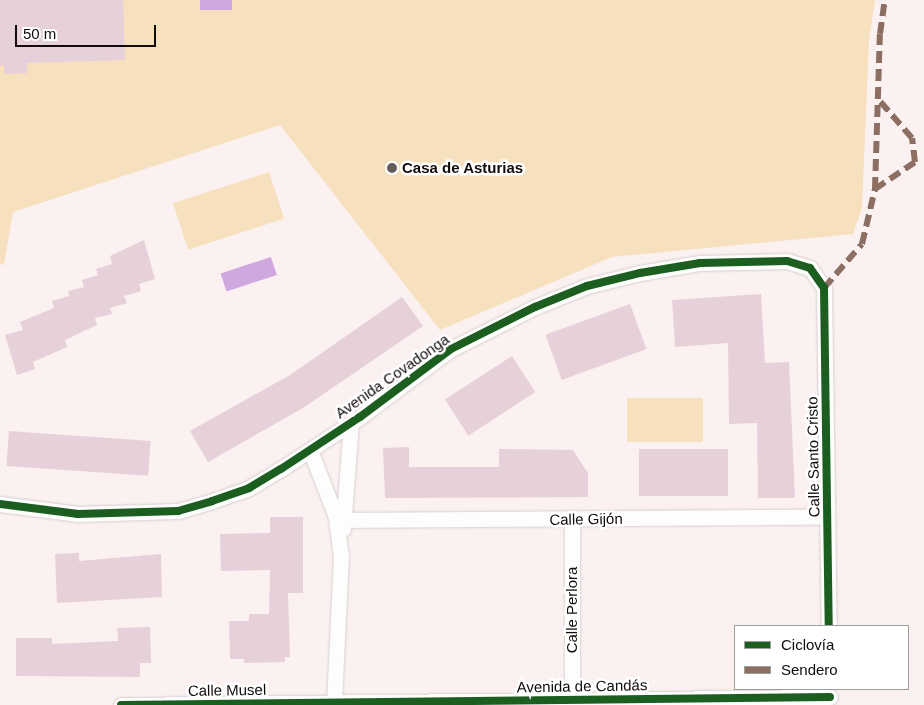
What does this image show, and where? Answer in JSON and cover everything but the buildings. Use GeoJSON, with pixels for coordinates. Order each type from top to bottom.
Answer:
{"type":"FeatureCollection","features":[{"type":"Feature","properties":{"kind":"street","name":"Avenida Covadonga"},"geometry":{"type":"LineString","coordinates":[[0,504],[78,514],[178,511],[248,488],[350,423],[451,349],[587,286],[700,263],[787,260],[810,268],[824,288]]}},
{"type":"Feature","properties":{"kind":"street","name":"Calle Santo Cristo"},"geometry":{"type":"LineString","coordinates":[[824,288],[829,625]]}},
{"type":"Feature","properties":{"kind":"street"},"geometry":{"type":"LineString","coordinates":[[334,704],[350,423]]}},
{"type":"Feature","properties":{"kind":"street"},"geometry":{"type":"LineString","coordinates":[[310,450],[336,517],[341,555]]}},
{"type":"Feature","properties":{"kind":"street","name":"Calle Gijón"},"geometry":{"type":"LineString","coordinates":[[344,520],[827,516]]}},
{"type":"Feature","properties":{"kind":"street","name":"Calle Perlora"},"geometry":{"type":"LineString","coordinates":[[572,519],[572,700]]}},
{"type":"Feature","properties":{"kind":"street","name":"Avenida de Candás"},"geometry":{"type":"LineString","coordinates":[[334,704],[830,697]]}},
{"type":"Feature","properties":{"kind":"street","name":"Calle Musel"},"geometry":{"type":"LineString","coordinates":[[121,705],[334,704]]}},
{"type":"Feature","properties":{"kind":"shaded area"},"geometry":{"type":"Polygon","coordinates":[[[0,0],[875,0],[869,40],[862,208],[853,234],[612,257],[440,330],[280,125],[13,212],[4,265],[0,264],[0,0]]]}},
{"type":"Feature","properties":{"kind":"shaded area"},"geometry":{"type":"Polygon","coordinates":[[[200,0],[232,0],[232,10],[200,10],[200,0]]]}},
{"type":"Feature","properties":{"kind":"shaded area"},"geometry":{"type":"Polygon","coordinates":[[[269,172],[284,219],[188,250],[173,203],[269,172]]]}},
{"type":"Feature","properties":{"kind":"shaded area"},"geometry":{"type":"Polygon","coordinates":[[[271,257],[277,275],[226,291],[221,273],[271,257]]]}},
{"type":"Feature","properties":{"kind":"shaded area"},"geometry":{"type":"Polygon","coordinates":[[[627,398],[703,398],[703,442],[627,442],[627,398]]]}},
{"type":"Feature","properties":{"kind":"marked path"},"geometry":{"type":"LineString","coordinates":[[824,288],[862,244],[875,189],[880,34],[885,0]]}},
{"type":"Feature","properties":{"kind":"marked path"},"geometry":{"type":"LineString","coordinates":[[875,189],[915,162],[912,138],[878,99]]}},
{"type":"Feature","properties":{"kind":"cycle path"},"geometry":{"type":"LineString","coordinates":[[0,504],[78,514],[178,511],[212,501],[249,488],[281,469],[360,417],[451,349],[535,307],[587,286],[640,273],[700,263],[787,261],[810,268],[824,288],[829,625]]}},
{"type":"Feature","properties":{"kind":"cycle path"},"geometry":{"type":"LineString","coordinates":[[121,705],[830,697]]}},
{"type":"Feature","properties":{"kind":"place","name":"Casa de Asturias"},"geometry":{"type":"Point","coordinates":[392,168]}}]}
